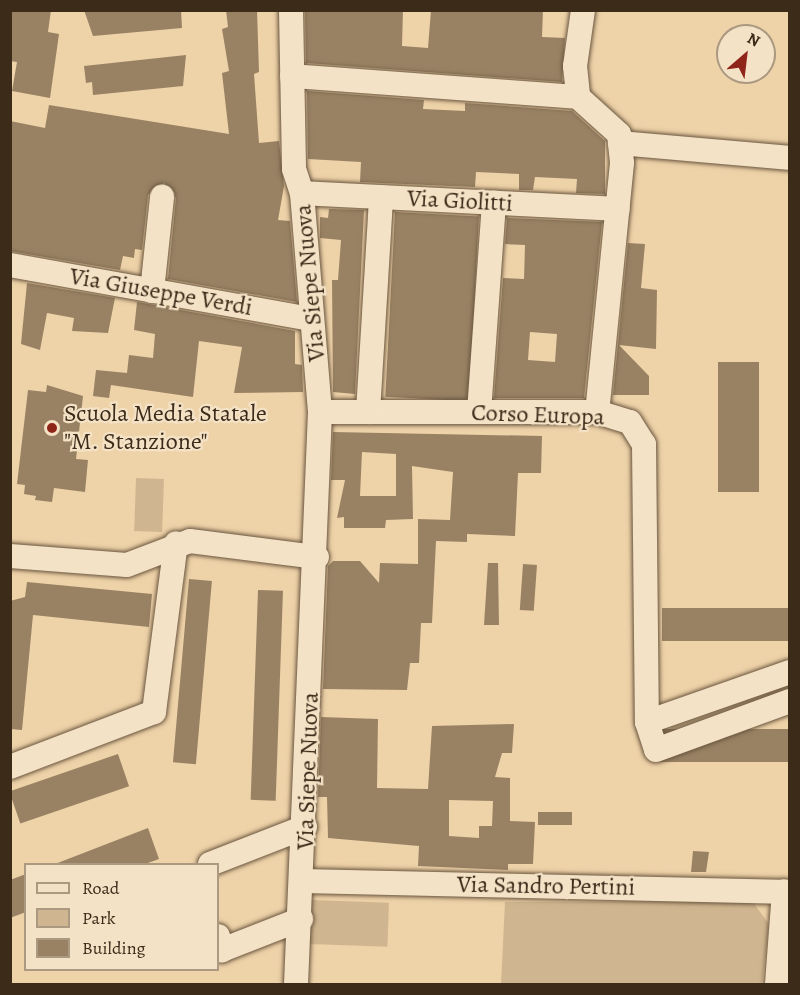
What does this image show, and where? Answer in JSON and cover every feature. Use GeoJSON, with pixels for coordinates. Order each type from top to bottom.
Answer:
{"type":"FeatureCollection","features":[{"type":"Feature","properties":{"kind":"street","name":"Via Siepe Nuova"},"geometry":{"type":"LineString","coordinates":[[291,10],[294,169],[302,193],[320,412],[303,881],[296,984]]}},
{"type":"Feature","properties":{"kind":"street"},"geometry":{"type":"LineString","coordinates":[[578,97],[575,66],[583,10]]}},
{"type":"Feature","properties":{"kind":"street"},"geometry":{"type":"LineString","coordinates":[[292,75],[578,97],[619,134],[618,210],[597,412]]}},
{"type":"Feature","properties":{"kind":"street"},"geometry":{"type":"LineString","coordinates":[[620,143],[789,158]]}},
{"type":"Feature","properties":{"kind":"street","name":"Via Giolitti"},"geometry":{"type":"LineString","coordinates":[[302,193],[618,210]]}},
{"type":"Feature","properties":{"kind":"street"},"geometry":{"type":"LineString","coordinates":[[368,412],[381,197]]}},
{"type":"Feature","properties":{"kind":"street"},"geometry":{"type":"LineString","coordinates":[[152,291],[162,198]]}},
{"type":"Feature","properties":{"kind":"street"},"geometry":{"type":"LineString","coordinates":[[479,412],[494,203]]}},
{"type":"Feature","properties":{"kind":"street","name":"Via Giuseppe Verdi"},"geometry":{"type":"LineString","coordinates":[[10,265],[311,319]]}},
{"type":"Feature","properties":{"kind":"street","name":"Corso Europa"},"geometry":{"type":"LineString","coordinates":[[320,412],[597,412],[630,422],[644,444],[647,722],[656,750],[789,701]]}},
{"type":"Feature","properties":{"kind":"street"},"geometry":{"type":"LineString","coordinates":[[10,556],[127,565],[176,543],[316,557]]}},
{"type":"Feature","properties":{"kind":"street"},"geometry":{"type":"LineString","coordinates":[[10,767],[154,712],[176,543]]}},
{"type":"Feature","properties":{"kind":"street"},"geometry":{"type":"LineString","coordinates":[[647,722],[789,672]]}},
{"type":"Feature","properties":{"kind":"street"},"geometry":{"type":"LineString","coordinates":[[212,863],[305,826]]}},
{"type":"Feature","properties":{"kind":"street","name":"Via Sandro Pertini"},"geometry":{"type":"LineString","coordinates":[[303,881],[787,892]]}},
{"type":"Feature","properties":{"kind":"street"},"geometry":{"type":"LineString","coordinates":[[777,984],[787,892]]}},
{"type":"Feature","properties":{"kind":"street"},"geometry":{"type":"LineString","coordinates":[[219,940],[222,950],[301,919]]}},
{"type":"Feature","properties":{"kind":"green space"},"geometry":{"type":"Polygon","coordinates":[[[136,478],[164,479],[162,532],[134,531],[136,478]]]}},
{"type":"Feature","properties":{"kind":"green space"},"geometry":{"type":"Polygon","coordinates":[[[311,900],[389,903],[387,947],[309,944],[311,900]]]}},
{"type":"Feature","properties":{"kind":"green space"},"geometry":{"type":"Polygon","coordinates":[[[752,901],[769,924],[762,984],[501,984],[505,902],[752,901]]]}},
{"type":"Feature","properties":{"kind":"building"},"geometry":{"type":"Polygon","coordinates":[[[10,10],[51,10],[48,32],[59,34],[50,98],[12,91],[17,62],[10,61],[10,10]]]}},
{"type":"Feature","properties":{"kind":"building"},"geometry":{"type":"Polygon","coordinates":[[[84,10],[181,10],[182,28],[93,36],[84,10]]]}},
{"type":"Feature","properties":{"kind":"building"},"geometry":{"type":"Polygon","coordinates":[[[226,10],[257,10],[259,72],[254,74],[259,143],[279,141],[284,186],[278,220],[290,221],[297,302],[168,279],[176,198],[164,183],[148,195],[142,250],[135,249],[134,258],[123,256],[120,270],[10,251],[10,121],[45,128],[49,105],[229,134],[222,73],[229,71],[222,29],[228,27],[226,10]]]}},
{"type":"Feature","properties":{"kind":"building"},"geometry":{"type":"Polygon","coordinates":[[[305,10],[403,10],[402,46],[428,48],[431,10],[543,10],[542,37],[565,38],[562,82],[306,63],[305,10]]]}},
{"type":"Feature","properties":{"kind":"building"},"geometry":{"type":"Polygon","coordinates":[[[186,55],[183,86],[93,95],[92,82],[86,83],[84,66],[186,55]]]}},
{"type":"Feature","properties":{"kind":"building"},"geometry":{"type":"Polygon","coordinates":[[[307,91],[424,100],[423,109],[465,111],[465,103],[572,111],[605,141],[605,194],[576,193],[577,179],[535,177],[533,190],[519,190],[519,174],[476,172],[475,187],[360,182],[361,162],[308,159],[307,91]]]}},
{"type":"Feature","properties":{"kind":"building"},"geometry":{"type":"Polygon","coordinates":[[[329,209],[364,210],[355,394],[333,392],[332,280],[338,280],[341,240],[320,238],[320,217],[328,218],[329,209]]]}},
{"type":"Feature","properties":{"kind":"building"},"geometry":{"type":"Polygon","coordinates":[[[395,212],[479,216],[469,401],[385,397],[395,212]]]}},
{"type":"Feature","properties":{"kind":"building"},"geometry":{"type":"Polygon","coordinates":[[[507,218],[602,222],[584,398],[494,398],[503,278],[524,279],[525,245],[505,244],[507,218]],[[530,332],[528,360],[555,362],[557,334],[530,332]]]}},
{"type":"Feature","properties":{"kind":"building"},"geometry":{"type":"Polygon","coordinates":[[[628,243],[645,244],[641,288],[657,290],[656,349],[619,345],[649,376],[649,395],[613,395],[628,243]]]}},
{"type":"Feature","properties":{"kind":"building"},"geometry":{"type":"Polygon","coordinates":[[[27,283],[115,298],[108,333],[72,331],[74,318],[47,313],[40,350],[21,344],[27,283]]]}},
{"type":"Feature","properties":{"kind":"building"},"geometry":{"type":"Polygon","coordinates":[[[137,302],[295,331],[295,364],[302,365],[303,392],[234,393],[242,347],[199,341],[193,397],[111,385],[109,398],[93,396],[96,370],[127,373],[129,355],[153,358],[155,334],[134,330],[137,302]]]}},
{"type":"Feature","properties":{"kind":"building"},"geometry":{"type":"Polygon","coordinates":[[[718,362],[759,362],[759,492],[718,492],[718,362]]]}},
{"type":"Feature","properties":{"kind":"building","name":"Scuola Media Statale \"M. Stanzione\""},"geometry":{"type":"Polygon","coordinates":[[[47,385],[83,396],[76,459],[88,460],[85,492],[54,488],[52,502],[35,500],[36,496],[24,494],[25,485],[17,484],[28,390],[46,392],[47,385]]]}},
{"type":"Feature","properties":{"kind":"building"},"geometry":{"type":"Polygon","coordinates":[[[333,432],[542,436],[541,473],[518,473],[515,536],[467,534],[467,542],[436,541],[432,623],[421,623],[419,663],[410,663],[407,690],[323,689],[328,566],[333,561],[360,561],[379,583],[380,563],[418,564],[418,519],[450,520],[453,472],[412,466],[413,519],[386,520],[385,528],[344,528],[344,517],[337,518],[345,480],[331,480],[333,432]],[[362,452],[360,496],[396,496],[396,454],[362,452]]]}},
{"type":"Feature","properties":{"kind":"building"},"geometry":{"type":"Polygon","coordinates":[[[488,563],[498,563],[499,625],[484,625],[488,563]]]}},
{"type":"Feature","properties":{"kind":"building"},"geometry":{"type":"Polygon","coordinates":[[[523,564],[537,565],[534,611],[520,610],[523,564]]]}},
{"type":"Feature","properties":{"kind":"building"},"geometry":{"type":"Polygon","coordinates":[[[189,579],[212,581],[196,764],[173,762],[189,579]]]}},
{"type":"Feature","properties":{"kind":"building"},"geometry":{"type":"Polygon","coordinates":[[[27,582],[152,594],[149,627],[33,615],[22,730],[10,729],[10,601],[25,597],[27,582]]]}},
{"type":"Feature","properties":{"kind":"building"},"geometry":{"type":"Polygon","coordinates":[[[258,590],[283,591],[276,801],[251,800],[258,590]]]}},
{"type":"Feature","properties":{"kind":"building"},"geometry":{"type":"Polygon","coordinates":[[[662,608],[789,608],[789,641],[662,641],[662,608]]]}},
{"type":"Feature","properties":{"kind":"building"},"geometry":{"type":"Polygon","coordinates":[[[321,717],[378,719],[377,788],[428,789],[432,726],[514,724],[512,753],[502,753],[495,777],[510,778],[510,821],[535,822],[533,864],[508,864],[508,870],[418,866],[419,846],[328,838],[327,797],[318,797],[321,717]],[[449,800],[449,836],[479,838],[479,826],[492,826],[493,801],[449,800]]]}},
{"type":"Feature","properties":{"kind":"building"},"geometry":{"type":"Polygon","coordinates":[[[655,729],[789,729],[789,762],[655,762],[655,729]]]}},
{"type":"Feature","properties":{"kind":"building"},"geometry":{"type":"Polygon","coordinates":[[[118,754],[129,786],[20,824],[10,791],[118,754]]]}},
{"type":"Feature","properties":{"kind":"building"},"geometry":{"type":"Polygon","coordinates":[[[538,812],[572,812],[572,825],[538,825],[538,812]]]}},
{"type":"Feature","properties":{"kind":"building"},"geometry":{"type":"Polygon","coordinates":[[[148,828],[159,859],[148,863],[58,863],[148,828]]]}},
{"type":"Feature","properties":{"kind":"building"},"geometry":{"type":"Polygon","coordinates":[[[693,851],[709,852],[706,872],[691,872],[693,851]]]}},
{"type":"Feature","properties":{"kind":"building"},"geometry":{"type":"Polygon","coordinates":[[[24,875],[24,913],[10,918],[10,880],[24,875]]]}},
{"type":"Feature","properties":{"kind":"place","name":"Scuola Media Statale \"M. Stanzione\""},"geometry":{"type":"Point","coordinates":[52,428]}}]}
